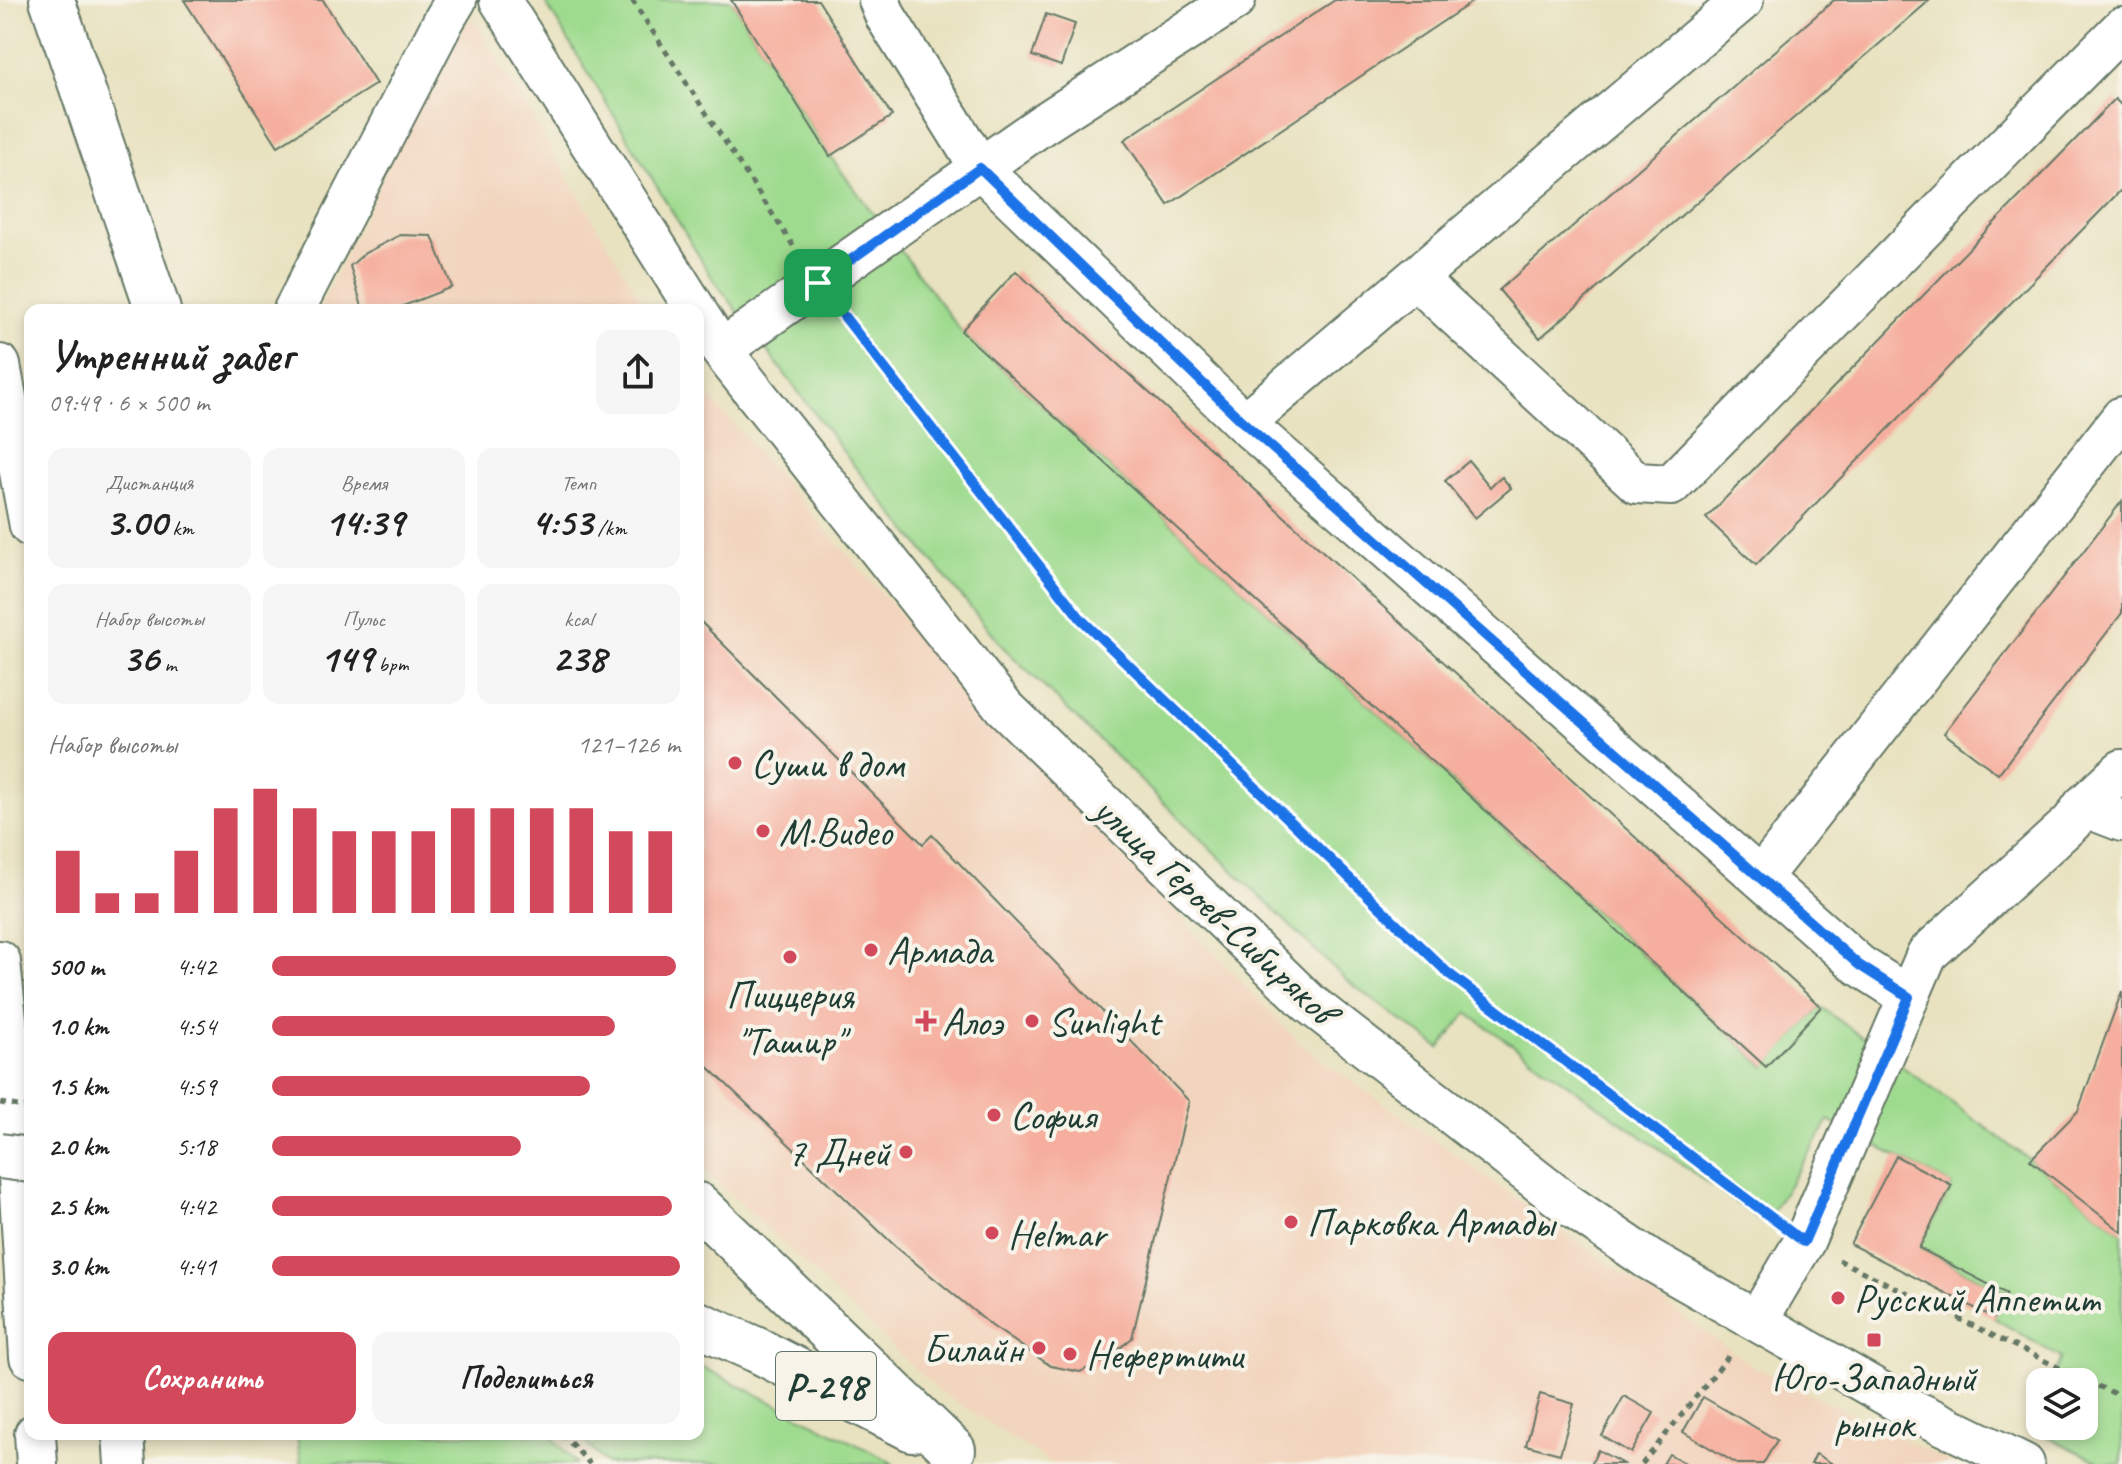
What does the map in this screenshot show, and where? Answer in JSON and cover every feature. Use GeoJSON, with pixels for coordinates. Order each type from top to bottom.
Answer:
{"type":"FeatureCollection","features":[{"type":"Feature","properties":{"kind":"highway"},"geometry":{"type":"LineString","coordinates":[[52,0],[156,304]]}},
{"type":"Feature","properties":{"kind":"highway"},"geometry":{"type":"LineString","coordinates":[[0,1156],[24,1159]]}},
{"type":"Feature","properties":{"kind":"highway"},"geometry":{"type":"LineString","coordinates":[[704,1211],[963,1457]]}},
{"type":"Feature","properties":{"kind":"highway","name":"Р-298"},"geometry":{"type":"LineString","coordinates":[[704,1327],[757,1350],[963,1457]]}},
{"type":"Feature","properties":{"kind":"street"},"geometry":{"type":"LineString","coordinates":[[297,304],[456,0]]}},
{"type":"Feature","properties":{"kind":"street","name":"улица Героев-Сибиряков"},"geometry":{"type":"LineString","coordinates":[[500,0],[692,304]]}},
{"type":"Feature","properties":{"kind":"street"},"geometry":{"type":"LineString","coordinates":[[879,0],[886,17],[980,168],[1244,423],[1859,965],[1909,997]]}},
{"type":"Feature","properties":{"kind":"street"},"geometry":{"type":"LineString","coordinates":[[721,350],[1043,124],[1235,0]]}},
{"type":"Feature","properties":{"kind":"street"},"geometry":{"type":"LineString","coordinates":[[1244,423],[1743,0]]}},
{"type":"Feature","properties":{"kind":"street"},"geometry":{"type":"LineString","coordinates":[[1415,278],[1637,483],[1671,485],[2122,28]]}},
{"type":"Feature","properties":{"kind":"street","name":"улица Героев-Сибиряков"},"geometry":{"type":"LineString","coordinates":[[704,323],[721,350],[1004,707],[1309,1003],[1566,1203],[1648,1259],[1850,1376],[2024,1464]]}},
{"type":"Feature","properties":{"kind":"street"},"geometry":{"type":"LineString","coordinates":[[0,365],[24,494]]}},
{"type":"Feature","properties":{"kind":"street"},"geometry":{"type":"LineString","coordinates":[[1760,878],[2122,417]]}},
{"type":"Feature","properties":{"kind":"street"},"geometry":{"type":"LineString","coordinates":[[1757,1321],[1804,1242],[1927,954],[2072,822],[2083,806],[2122,770]]}},
{"type":"Feature","properties":{"kind":"street"},"geometry":{"type":"LineString","coordinates":[[2083,806],[2122,821]]}},
{"type":"Feature","properties":{"kind":"street"},"geometry":{"type":"LineString","coordinates":[[0,961],[14,1095],[24,1259]]}},
{"type":"Feature","properties":{"kind":"street"},"geometry":{"type":"LineString","coordinates":[[35,1440],[37,1464]]}},
{"type":"Feature","properties":{"kind":"street"},"geometry":{"type":"LineString","coordinates":[[123,1440],[125,1464]]}},
{"type":"Feature","properties":{"kind":"path"},"geometry":{"type":"LineString","coordinates":[[632,0],[818,283],[1081,619],[1448,973],[1804,1242],[2122,1397]]}},
{"type":"Feature","properties":{"kind":"path"},"geometry":{"type":"LineString","coordinates":[[0,1103],[24,1107]]}},
{"type":"Feature","properties":{"kind":"path"},"geometry":{"type":"LineString","coordinates":[[1642,1464],[1757,1321]]}},
{"type":"Feature","properties":{"kind":"path"},"geometry":{"type":"LineString","coordinates":[[568,1440],[590,1464]]}},
{"type":"Feature","properties":{"kind":"shaded area"},"geometry":{"type":"Polygon","coordinates":[[[472,17],[643,304],[322,304],[441,57],[472,17]]]}},
{"type":"Feature","properties":{"kind":"shaded area"},"geometry":{"type":"Polygon","coordinates":[[[704,391],[976,701],[1301,1045],[1751,1365],[1954,1464],[1053,1464],[939,1391],[704,1169],[704,391]]]}},
{"type":"Feature","properties":{"kind":"green space"},"geometry":{"type":"Polygon","coordinates":[[[544,0],[731,0],[830,156],[961,331],[1765,1067],[1821,1007],[2030,1160],[2122,1232],[2122,1464],[2103,1464],[2054,1440],[2098,1440],[2098,1368],[2056,1368],[2061,1358],[1994,1318],[2007,1293],[1919,1248],[1952,1185],[1829,1121],[1765,1223],[1467,1013],[1440,1048],[1346,980],[1002,646],[855,467],[711,276],[544,0]]]}},
{"type":"Feature","properties":{"kind":"green space"},"geometry":{"type":"Polygon","coordinates":[[[704,1368],[893,1464],[606,1464],[584,1440],[704,1440],[704,1368]]]}},
{"type":"Feature","properties":{"kind":"green space"},"geometry":{"type":"Polygon","coordinates":[[[298,1440],[555,1440],[577,1464],[301,1464],[298,1440]]]}},
{"type":"Feature","properties":{"kind":"building"},"geometry":{"type":"Polygon","coordinates":[[[184,0],[323,0],[376,84],[278,146],[184,0]]]}},
{"type":"Feature","properties":{"kind":"building"},"geometry":{"type":"Polygon","coordinates":[[[731,0],[818,0],[892,116],[830,156],[731,0]]]}},
{"type":"Feature","properties":{"kind":"building"},"geometry":{"type":"Polygon","coordinates":[[[1335,0],[1475,0],[1168,205],[1124,140],[1335,0]]]}},
{"type":"Feature","properties":{"kind":"building"},"geometry":{"type":"Polygon","coordinates":[[[1834,0],[1930,0],[1540,338],[1499,290],[1834,0]]]}},
{"type":"Feature","properties":{"kind":"building"},"geometry":{"type":"Polygon","coordinates":[[[1046,14],[1075,24],[1061,66],[1032,56],[1046,14]]]}},
{"type":"Feature","properties":{"kind":"building"},"geometry":{"type":"Polygon","coordinates":[[[2115,99],[2122,106],[2122,189],[1756,565],[1706,518],[2115,99]]]}},
{"type":"Feature","properties":{"kind":"building"},"geometry":{"type":"Polygon","coordinates":[[[400,235],[432,236],[452,287],[408,304],[361,304],[350,266],[365,253],[400,235]]]}},
{"type":"Feature","properties":{"kind":"building"},"geometry":{"type":"Polygon","coordinates":[[[1016,271],[1821,1007],[1766,1067],[961,331],[1016,271]]]}},
{"type":"Feature","properties":{"kind":"building"},"geometry":{"type":"Polygon","coordinates":[[[1469,461],[1490,487],[1502,477],[1511,488],[1475,518],[1445,481],[1469,461]]]}},
{"type":"Feature","properties":{"kind":"building"},"geometry":{"type":"Polygon","coordinates":[[[2122,501],[2122,613],[1998,774],[1944,733],[2122,501]]]}},
{"type":"Feature","properties":{"kind":"building","name":"Армада"},"geometry":{"type":"Polygon","coordinates":[[[704,625],[923,844],[932,835],[1189,1101],[1132,1338],[1105,1361],[1080,1372],[1051,1366],[992,1326],[895,1246],[704,1063],[704,625]]]}},
{"type":"Feature","properties":{"kind":"building"},"geometry":{"type":"Polygon","coordinates":[[[2122,991],[2122,1232],[2030,1160],[2078,1111],[2122,991]]]}},
{"type":"Feature","properties":{"kind":"building"},"geometry":{"type":"Polygon","coordinates":[[[1896,1156],[1952,1185],[1919,1248],[2007,1294],[1994,1318],[1850,1244],[1896,1156]]]}},
{"type":"Feature","properties":{"kind":"building"},"geometry":{"type":"Polygon","coordinates":[[[1540,1394],[1574,1404],[1560,1454],[1526,1445],[1540,1394]]]}},
{"type":"Feature","properties":{"kind":"building"},"geometry":{"type":"Polygon","coordinates":[[[1624,1396],[1654,1413],[1631,1453],[1602,1436],[1624,1396]]]}},
{"type":"Feature","properties":{"kind":"building"},"geometry":{"type":"Polygon","coordinates":[[[1703,1397],[1777,1440],[1763,1464],[1737,1464],[1683,1432],[1703,1397]]]}},
{"type":"Feature","properties":{"kind":"building"},"geometry":{"type":"Polygon","coordinates":[[[1598,1450],[1623,1464],[1591,1464],[1598,1450]]]}},
{"type":"Feature","properties":{"kind":"building"},"geometry":{"type":"Polygon","coordinates":[[[1669,1454],[1687,1464],[1663,1464],[1669,1454]]]}},
{"type":"Feature","properties":{"kind":"building"},"geometry":{"type":"Polygon","coordinates":[[[1816,1454],[1833,1464],[1811,1464],[1816,1454]]]}},
{"type":"Feature","properties":{"kind":"place","name":"Суши в дом"},"geometry":{"type":"Point","coordinates":[735,763]}},
{"type":"Feature","properties":{"kind":"place","name":"М.Видео"},"geometry":{"type":"Point","coordinates":[763,831]}},
{"type":"Feature","properties":{"kind":"place","name":"Армада"},"geometry":{"type":"Point","coordinates":[871,950]}},
{"type":"Feature","properties":{"kind":"place","name":"Пиццерия \"Ташир\""},"geometry":{"type":"Point","coordinates":[790,957]}},
{"type":"Feature","properties":{"kind":"place","name":"Алоэ"},"geometry":{"type":"Point","coordinates":[926,1021]}},
{"type":"Feature","properties":{"kind":"place","name":"Sunlight"},"geometry":{"type":"Point","coordinates":[1032,1021]}},
{"type":"Feature","properties":{"kind":"place","name":"София"},"geometry":{"type":"Point","coordinates":[994,1115]}},
{"type":"Feature","properties":{"kind":"place","name":"7 Дней"},"geometry":{"type":"Point","coordinates":[906,1152]}},
{"type":"Feature","properties":{"kind":"place","name":"Парковка Армады"},"geometry":{"type":"Point","coordinates":[1291,1222]}},
{"type":"Feature","properties":{"kind":"place","name":"Helmar"},"geometry":{"type":"Point","coordinates":[992,1233]}},
{"type":"Feature","properties":{"kind":"place","name":"Русский Аппетит"},"geometry":{"type":"Point","coordinates":[1838,1298]}},
{"type":"Feature","properties":{"kind":"place","name":"Юго-Западный рынок"},"geometry":{"type":"Point","coordinates":[1874,1340]}},
{"type":"Feature","properties":{"kind":"place","name":"Билайн"},"geometry":{"type":"Point","coordinates":[1039,1348]}},
{"type":"Feature","properties":{"kind":"place","name":"Нефертити"},"geometry":{"type":"Point","coordinates":[1070,1354]}},
{"type":"Feature","properties":{"kind":"route"},"geometry":{"type":"LineString","coordinates":[[980,168],[1244,423],[1859,965],[1909,997],[1804,1242],[1448,973],[1081,619],[818,283],[980,168]]}}]}
